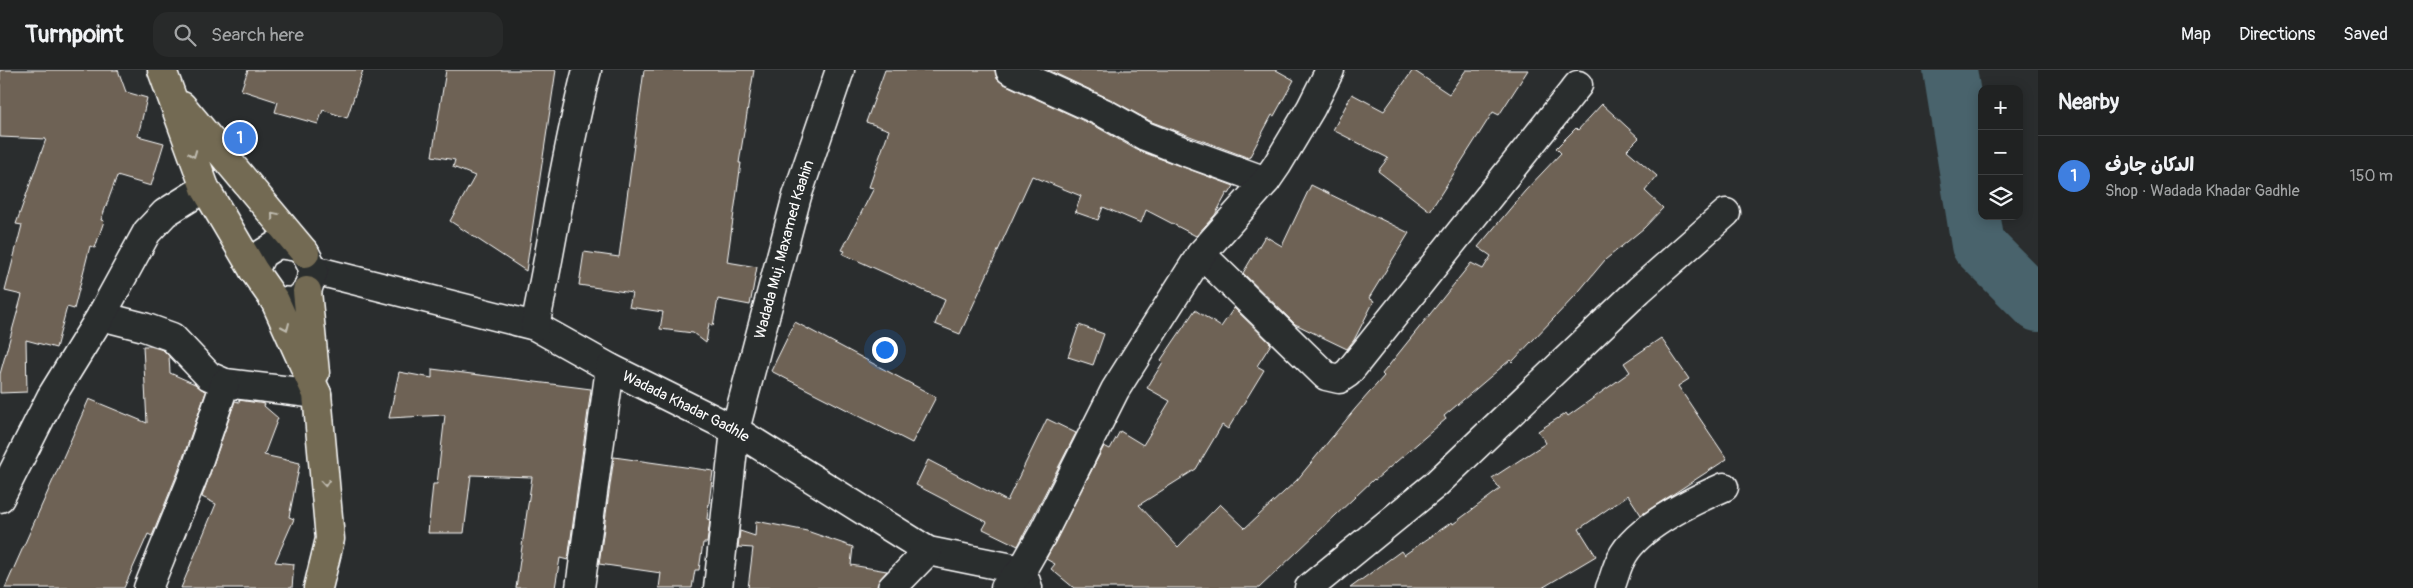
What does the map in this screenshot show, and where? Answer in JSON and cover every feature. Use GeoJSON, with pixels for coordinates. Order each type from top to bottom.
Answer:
{"type":"FeatureCollection","features":[{"type":"Feature","properties":{"kind":"main road"},"geometry":{"type":"LineString","coordinates":[[166,81],[206,188],[254,271],[275,301],[317,394]]}},
{"type":"Feature","properties":{"kind":"main road"},"geometry":{"type":"LineString","coordinates":[[166,81],[309,271],[317,394],[330,539],[318,588]]}},
{"type":"Feature","properties":{"kind":"street"},"geometry":{"type":"LineString","coordinates":[[535,326],[555,230],[576,111],[587,70]]}},
{"type":"Feature","properties":{"kind":"street","name":"Wadada Muj. Maxamed Kaahin"},"geometry":{"type":"LineString","coordinates":[[718,588],[735,430],[797,196],[840,70]]}},
{"type":"Feature","properties":{"kind":"street"},"geometry":{"type":"LineString","coordinates":[[1010,70],[1104,113],[1146,136],[1266,181]]}},
{"type":"Feature","properties":{"kind":"street"},"geometry":{"type":"LineString","coordinates":[[1018,582],[1116,390],[1201,254],[1266,181],[1311,108],[1330,70]]}},
{"type":"Feature","properties":{"kind":"street"},"geometry":{"type":"LineString","coordinates":[[1201,254],[1326,376],[1339,379],[1348,374],[1578,85]]}},
{"type":"Feature","properties":{"kind":"street"},"geometry":{"type":"LineString","coordinates":[[0,498],[51,397],[101,316],[147,232],[165,213],[206,188]]}},
{"type":"Feature","properties":{"kind":"street"},"geometry":{"type":"LineString","coordinates":[[1310,588],[1435,485],[1639,290],[1726,213]]}},
{"type":"Feature","properties":{"kind":"street","name":"Wadada Khadar Gadhle"},"geometry":{"type":"LineString","coordinates":[[254,271],[262,254],[278,244],[298,247],[309,271],[535,326],[610,368],[735,430],[928,551],[1018,582]]}},
{"type":"Feature","properties":{"kind":"street"},"geometry":{"type":"LineString","coordinates":[[275,301],[296,302],[309,271]]}},
{"type":"Feature","properties":{"kind":"street"},"geometry":{"type":"LineString","coordinates":[[101,316],[144,327],[172,337],[209,376],[225,383],[317,394]]}},
{"type":"Feature","properties":{"kind":"street"},"geometry":{"type":"LineString","coordinates":[[580,588],[610,368]]}},
{"type":"Feature","properties":{"kind":"street"},"geometry":{"type":"LineString","coordinates":[[148,588],[193,477],[225,383]]}},
{"type":"Feature","properties":{"kind":"street"},"geometry":{"type":"LineString","coordinates":[[1610,588],[1621,558],[1636,540],[1658,521],[1686,504],[1724,486]]}},
{"type":"Feature","properties":{"kind":"street"},"geometry":{"type":"LineString","coordinates":[[892,588],[928,551]]}},
{"type":"Feature","properties":{"kind":"building"},"geometry":{"type":"Polygon","coordinates":[[[0,70],[118,70],[126,92],[147,98],[138,136],[164,143],[151,186],[117,176],[101,220],[104,221],[95,248],[90,246],[74,309],[67,307],[56,348],[26,340],[27,392],[0,393],[0,374],[22,295],[5,291],[22,225],[16,224],[46,139],[0,137],[0,70]]]}},
{"type":"Feature","properties":{"kind":"building"},"geometry":{"type":"Polygon","coordinates":[[[248,70],[363,70],[347,118],[323,110],[318,124],[275,112],[278,102],[241,90],[248,70]]]}},
{"type":"Feature","properties":{"kind":"building"},"geometry":{"type":"Polygon","coordinates":[[[446,70],[556,70],[526,271],[450,221],[475,176],[453,167],[455,160],[432,156],[446,70]]]}},
{"type":"Feature","properties":{"kind":"building"},"geometry":{"type":"Polygon","coordinates":[[[644,70],[754,70],[739,163],[741,163],[727,262],[757,267],[750,305],[718,299],[713,326],[709,323],[706,343],[693,333],[660,329],[663,312],[629,307],[632,293],[579,285],[584,252],[619,257],[644,70]]]}},
{"type":"Feature","properties":{"kind":"building"},"geometry":{"type":"Polygon","coordinates":[[[885,70],[995,70],[997,79],[1004,84],[1097,127],[1137,150],[1234,186],[1229,194],[1227,193],[1215,215],[1196,236],[1146,210],[1141,223],[1103,207],[1098,220],[1075,212],[1081,196],[1032,176],[960,334],[935,324],[945,300],[843,254],[845,251],[842,250],[874,188],[869,187],[889,130],[866,122],[885,70]]]}},
{"type":"Feature","properties":{"kind":"building"},"geometry":{"type":"Polygon","coordinates":[[[1048,70],[1276,70],[1294,80],[1274,116],[1272,115],[1249,158],[1152,122],[1110,99],[1048,70]]]}},
{"type":"Feature","properties":{"kind":"building"},"geometry":{"type":"Polygon","coordinates":[[[1413,70],[1449,94],[1466,70],[1528,70],[1499,115],[1493,112],[1430,211],[1378,171],[1388,158],[1333,130],[1352,94],[1384,111],[1413,70]]]}},
{"type":"Feature","properties":{"kind":"building"},"geometry":{"type":"Polygon","coordinates":[[[1602,104],[1639,138],[1627,150],[1657,176],[1645,191],[1663,208],[1644,228],[1605,260],[1575,296],[1512,362],[1510,360],[1444,416],[1446,419],[1374,479],[1259,588],[1074,588],[1051,569],[1055,564],[1046,559],[1104,446],[1110,449],[1120,431],[1143,445],[1170,401],[1147,388],[1163,362],[1161,360],[1195,310],[1221,327],[1234,308],[1271,344],[1257,366],[1264,370],[1228,429],[1222,425],[1196,469],[1139,505],[1178,547],[1220,504],[1245,528],[1297,480],[1384,376],[1382,374],[1471,263],[1483,269],[1491,256],[1478,247],[1525,191],[1561,153],[1556,148],[1576,128],[1578,130],[1602,104]]]}},
{"type":"Feature","properties":{"kind":"building"},"geometry":{"type":"Polygon","coordinates":[[[1311,185],[1409,233],[1369,298],[1374,301],[1354,340],[1347,349],[1295,324],[1243,273],[1265,236],[1282,246],[1311,185]]]}},
{"type":"Feature","properties":{"kind":"building"},"geometry":{"type":"Polygon","coordinates":[[[795,322],[936,397],[912,443],[771,371],[795,322]]]}},
{"type":"Feature","properties":{"kind":"building"},"geometry":{"type":"Polygon","coordinates":[[[1079,325],[1104,334],[1093,365],[1068,357],[1079,325]]]}},
{"type":"Feature","properties":{"kind":"building"},"geometry":{"type":"Polygon","coordinates":[[[1661,338],[1689,379],[1678,386],[1727,459],[1641,515],[1628,495],[1579,529],[1596,556],[1542,588],[1350,588],[1401,551],[1404,555],[1452,522],[1453,524],[1500,489],[1492,478],[1546,443],[1538,431],[1566,413],[1568,416],[1630,372],[1624,363],[1661,338]]]}},
{"type":"Feature","properties":{"kind":"building"},"geometry":{"type":"Polygon","coordinates":[[[143,346],[163,350],[169,356],[170,373],[195,384],[206,392],[178,472],[152,536],[148,534],[124,588],[5,588],[89,399],[147,423],[143,346]]]}},
{"type":"Feature","properties":{"kind":"building"},"geometry":{"type":"Polygon","coordinates":[[[432,369],[591,389],[568,560],[560,558],[555,588],[516,588],[532,477],[471,475],[464,533],[428,533],[433,484],[437,484],[445,415],[389,418],[399,372],[432,378],[432,369]]]}},
{"type":"Feature","properties":{"kind":"building"},"geometry":{"type":"Polygon","coordinates":[[[239,400],[265,404],[264,406],[278,418],[264,455],[300,463],[289,517],[294,519],[275,562],[294,564],[292,588],[181,588],[216,504],[202,497],[235,401],[239,402],[239,400]]]}},
{"type":"Feature","properties":{"kind":"building"},"geometry":{"type":"Polygon","coordinates":[[[1047,419],[1076,433],[1018,546],[983,529],[987,522],[916,485],[928,460],[1007,501],[1047,419]]]}},
{"type":"Feature","properties":{"kind":"building"},"geometry":{"type":"Polygon","coordinates":[[[614,457],[713,471],[707,519],[710,520],[707,543],[703,543],[699,570],[695,570],[692,588],[659,588],[661,573],[599,564],[614,457]]]}},
{"type":"Feature","properties":{"kind":"building"},"geometry":{"type":"Polygon","coordinates":[[[756,521],[807,531],[853,547],[851,565],[887,571],[881,578],[877,588],[748,588],[753,548],[738,547],[740,531],[755,536],[756,521]]]}},
{"type":"Feature","properties":{"kind":"waterway"},"geometry":{"type":"LineString","coordinates":[[1950,70],[1978,245],[2038,305]]}},
{"type":"Feature","properties":{"kind":"place","name":"الدكان جارف"},"geometry":{"type":"Point","coordinates":[240,138]}}]}
